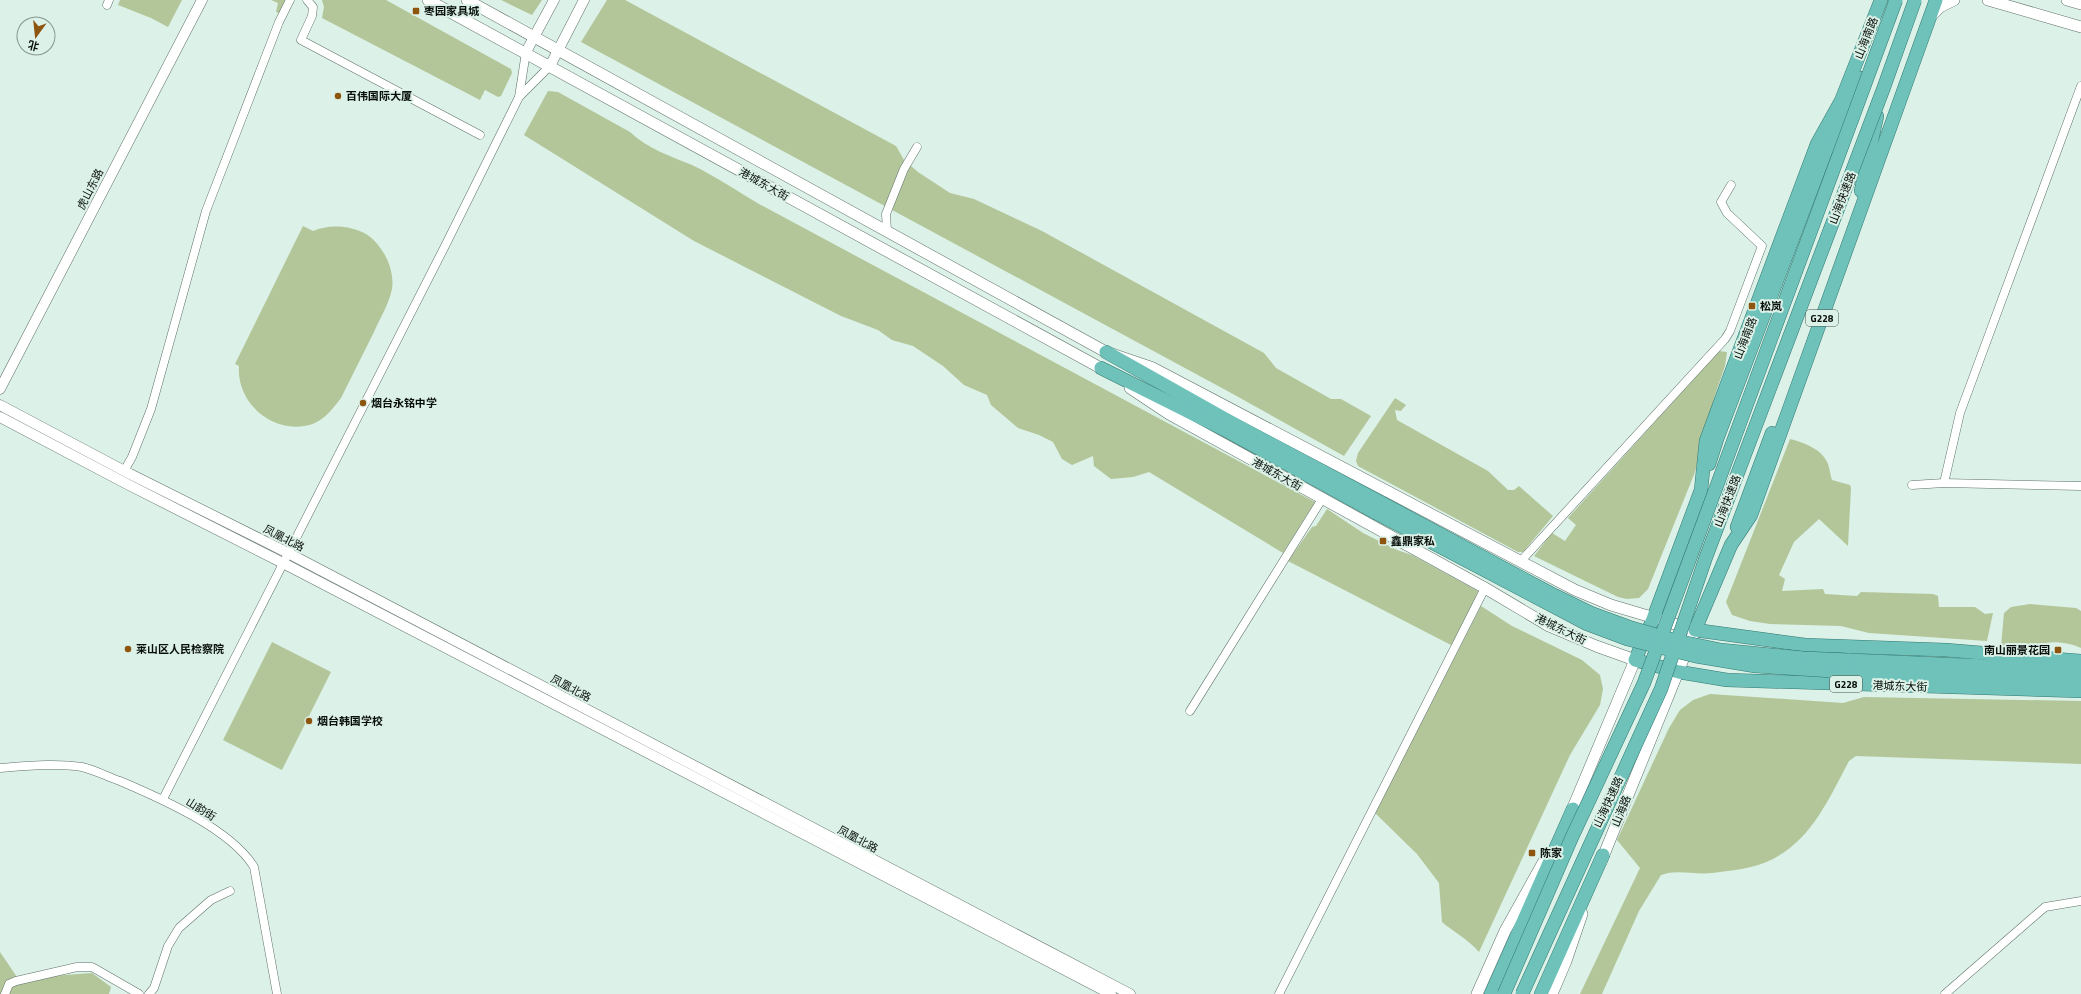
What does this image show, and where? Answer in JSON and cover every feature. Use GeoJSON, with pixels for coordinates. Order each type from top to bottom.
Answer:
{"type":"FeatureCollection","features":[{"type":"Feature","properties":{"kind":"highway","name":"山海快速路"},"geometry":{"type":"LineString","coordinates":[[1504,994],[1572,837],[1644,683],[1896,0]]}},
{"type":"Feature","properties":{"kind":"highway","name":"山海快速路"},"geometry":{"type":"LineString","coordinates":[[1522,994],[1661,689],[1706,557],[1884,87],[1915,0]]}},
{"type":"Feature","properties":{"kind":"highway","name":"G228"},"geometry":{"type":"LineString","coordinates":[[1695,630],[1731,545],[1751,515],[1936,0]]}},
{"type":"Feature","properties":{"kind":"highway","name":"山海南路"},"geometry":{"type":"LineString","coordinates":[[1635,660],[1653,619],[1701,490],[1706,441],[1817,144],[1841,101],[1880,1]]}},
{"type":"Feature","properties":{"kind":"highway"},"geometry":{"type":"LineString","coordinates":[[1701,490],[1717,439],[1826,151],[1881,38]]}},
{"type":"Feature","properties":{"kind":"highway"},"geometry":{"type":"LineString","coordinates":[[1731,545],[1858,201],[1884,87]]}},
{"type":"Feature","properties":{"kind":"highway","name":"港城东大街"},"geometry":{"type":"LineString","coordinates":[[1106,352],[1379,508],[1587,624],[1627,639],[1695,656],[1755,666],[2081,670]]}},
{"type":"Feature","properties":{"kind":"highway","name":"港城东大街"},"geometry":{"type":"LineString","coordinates":[[1101,368],[1379,508]]}},
{"type":"Feature","properties":{"kind":"highway","name":"港城东大街"},"geometry":{"type":"LineString","coordinates":[[1695,630],[1805,644],[1994,653],[2081,661]]}},
{"type":"Feature","properties":{"kind":"highway","name":"港城东大街"},"geometry":{"type":"LineString","coordinates":[[1635,660],[1679,672],[1727,680],[2081,691]]}},
{"type":"Feature","properties":{"kind":"highway","name":"港城东大街"},"geometry":{"type":"LineString","coordinates":[[1848,666],[2081,681]]}},
{"type":"Feature","properties":{"kind":"highway"},"geometry":{"type":"LineString","coordinates":[[1491,994],[1518,929],[1573,809]]}},
{"type":"Feature","properties":{"kind":"highway"},"geometry":{"type":"LineString","coordinates":[[1541,994],[1603,855]]}},
{"type":"Feature","properties":{"kind":"main road","name":"港城东大街"},"geometry":{"type":"LineString","coordinates":[[428,0],[526,52],[1101,368],[1169,414],[1485,588],[1549,626],[1596,646],[1635,660]]}},
{"type":"Feature","properties":{"kind":"main road","name":"港城东大街"},"geometry":{"type":"LineString","coordinates":[[468,0],[1106,352],[1153,368],[1575,590],[1653,619],[1695,630]]}},
{"type":"Feature","properties":{"kind":"main road"},"geometry":{"type":"LineString","coordinates":[[1929,19],[1940,6],[1954,0]]}},
{"type":"Feature","properties":{"kind":"main road"},"geometry":{"type":"LineString","coordinates":[[1988,0],[2081,28]]}},
{"type":"Feature","properties":{"kind":"main road"},"geometry":{"type":"LineString","coordinates":[[2067,0],[2081,4]]}},
{"type":"Feature","properties":{"kind":"main road","name":"山海路"},"geometry":{"type":"LineString","coordinates":[[1552,994],[1566,961],[1603,855],[1695,630]]}},
{"type":"Feature","properties":{"kind":"main road"},"geometry":{"type":"LineString","coordinates":[[1477,994],[1505,931],[1573,809],[1635,660]]}},
{"type":"Feature","properties":{"kind":"street","name":"虎山东路"},"geometry":{"type":"LineString","coordinates":[[0,389],[202,0]]}},
{"type":"Feature","properties":{"kind":"street"},"geometry":{"type":"LineString","coordinates":[[124,471],[132,457],[151,409],[206,211],[278,22],[290,0]]}},
{"type":"Feature","properties":{"kind":"street"},"geometry":{"type":"LineString","coordinates":[[307,0],[313,7],[312,16],[301,40],[480,135]]}},
{"type":"Feature","properties":{"kind":"street"},"geometry":{"type":"LineString","coordinates":[[163,799],[445,246],[519,97],[526,52],[554,0]]}},
{"type":"Feature","properties":{"kind":"street"},"geometry":{"type":"LineString","coordinates":[[519,97],[550,66],[584,0]]}},
{"type":"Feature","properties":{"kind":"street"},"geometry":{"type":"LineString","coordinates":[[1944,482],[1960,413],[2081,86]]}},
{"type":"Feature","properties":{"kind":"street"},"geometry":{"type":"LineString","coordinates":[[887,230],[886,214],[904,169],[917,147]]}},
{"type":"Feature","properties":{"kind":"street"},"geometry":{"type":"LineString","coordinates":[[1520,562],[1725,339],[1730,331],[1762,246],[1728,213],[1721,202],[1731,184]]}},
{"type":"Feature","properties":{"kind":"street","name":"凤凰北路"},"geometry":{"type":"LineString","coordinates":[[0,405],[124,471],[288,553],[1130,994]]}},
{"type":"Feature","properties":{"kind":"street","name":"凤凰北路"},"geometry":{"type":"LineString","coordinates":[[0,417],[127,484],[283,562],[1111,994]]}},
{"type":"Feature","properties":{"kind":"street"},"geometry":{"type":"LineString","coordinates":[[1912,485],[1944,482],[2081,486]]}},
{"type":"Feature","properties":{"kind":"street"},"geometry":{"type":"LineString","coordinates":[[1190,711],[1322,499]]}},
{"type":"Feature","properties":{"kind":"street"},"geometry":{"type":"LineString","coordinates":[[1279,994],[1485,588]]}},
{"type":"Feature","properties":{"kind":"street","name":"山韵街"},"geometry":{"type":"LineString","coordinates":[[0,768],[61,765],[84,768],[163,799],[224,836],[248,856],[254,867],[277,994]]}},
{"type":"Feature","properties":{"kind":"street"},"geometry":{"type":"LineString","coordinates":[[149,994],[154,988],[168,946],[179,928],[211,900],[230,891]]}},
{"type":"Feature","properties":{"kind":"street"},"geometry":{"type":"LineString","coordinates":[[1945,994],[2045,907],[2081,900]]}},
{"type":"Feature","properties":{"kind":"street"},"geometry":{"type":"LineString","coordinates":[[5,994],[9,984],[16,981],[77,968],[92,967],[139,994]]}},
{"type":"Feature","properties":{"kind":"green space"},"geometry":{"type":"Polygon","coordinates":[[[120,0],[182,0],[168,27],[151,18],[118,5],[120,0]]]}},
{"type":"Feature","properties":{"kind":"green space"},"geometry":{"type":"Polygon","coordinates":[[[271,0],[286,0],[282,14],[276,12],[278,3],[271,0]]]}},
{"type":"Feature","properties":{"kind":"green space"},"geometry":{"type":"Polygon","coordinates":[[[322,0],[386,0],[511,69],[512,73],[501,96],[498,97],[485,90],[480,100],[322,18],[324,7],[322,0]]]}},
{"type":"Feature","properties":{"kind":"green space"},"geometry":{"type":"Polygon","coordinates":[[[501,0],[542,0],[532,15],[501,0]]]}},
{"type":"Feature","properties":{"kind":"green space"},"geometry":{"type":"Polygon","coordinates":[[[607,0],[625,0],[896,146],[904,160],[918,172],[950,193],[974,199],[1042,231],[1264,353],[1276,368],[1331,399],[1341,399],[1371,416],[1344,456],[1233,394],[581,42],[607,0]]]}},
{"type":"Feature","properties":{"kind":"green space"},"geometry":{"type":"Polygon","coordinates":[[[548,91],[558,92],[630,132],[652,148],[701,169],[759,204],[1315,502],[1283,553],[1149,472],[1133,477],[1111,479],[1094,466],[1093,456],[1072,465],[1062,459],[1053,442],[1039,435],[1018,428],[991,405],[987,395],[964,385],[943,366],[913,346],[892,340],[878,330],[841,316],[694,241],[524,135],[548,91]]]}},
{"type":"Feature","properties":{"kind":"green space"},"geometry":{"type":"Polygon","coordinates":[[[303,226],[313,231],[326,227],[340,226],[366,234],[378,244],[390,266],[392,274],[392,289],[384,311],[341,398],[333,409],[315,423],[301,426],[287,426],[273,422],[262,415],[252,405],[244,393],[240,380],[239,366],[235,364],[303,226]]]}},
{"type":"Feature","properties":{"kind":"green space"},"geometry":{"type":"Polygon","coordinates":[[[1719,351],[1727,352],[1725,366],[1715,395],[1695,472],[1648,589],[1639,598],[1627,599],[1618,597],[1534,556],[1552,533],[1565,541],[1576,525],[1568,518],[1719,351]]]}},
{"type":"Feature","properties":{"kind":"green space"},"geometry":{"type":"Polygon","coordinates":[[[1395,398],[1406,405],[1401,411],[1395,410],[1397,420],[1488,471],[1508,490],[1514,490],[1519,486],[1553,516],[1523,552],[1518,552],[1358,466],[1356,461],[1358,453],[1395,398]]]}},
{"type":"Feature","properties":{"kind":"green space"},"geometry":{"type":"Polygon","coordinates":[[[1790,439],[1812,447],[1822,454],[1828,464],[1832,480],[1850,485],[1848,546],[1819,519],[1794,542],[1779,575],[1785,579],[1782,591],[1823,589],[1825,594],[1857,596],[1861,592],[1933,594],[1938,596],[1939,607],[1975,607],[1985,614],[1993,613],[1987,641],[1869,633],[1841,626],[1770,624],[1750,621],[1732,615],[1726,602],[1790,439]]]}},
{"type":"Feature","properties":{"kind":"green space"},"geometry":{"type":"Polygon","coordinates":[[[1327,509],[1363,533],[1397,550],[1412,555],[1478,591],[1462,631],[1451,645],[1288,561],[1312,527],[1316,526],[1327,509]]]}},
{"type":"Feature","properties":{"kind":"green space"},"geometry":{"type":"Polygon","coordinates":[[[2030,604],[2076,608],[2081,611],[2081,648],[2066,643],[2054,642],[2039,646],[2001,646],[2004,613],[2011,607],[2030,604]]]}},
{"type":"Feature","properties":{"kind":"green space"},"geometry":{"type":"Polygon","coordinates":[[[1481,606],[1512,626],[1582,660],[1600,675],[1603,689],[1600,705],[1570,755],[1479,952],[1475,947],[1442,922],[1439,883],[1417,854],[1375,813],[1481,606]]]}},
{"type":"Feature","properties":{"kind":"green space"},"geometry":{"type":"Polygon","coordinates":[[[272,642],[331,672],[282,770],[223,740],[272,642]]]}},
{"type":"Feature","properties":{"kind":"green space"},"geometry":{"type":"Polygon","coordinates":[[[1710,694],[1843,703],[1864,697],[2081,701],[2081,764],[1856,756],[1849,761],[1822,811],[1812,826],[1786,851],[1770,860],[1746,868],[1712,873],[1673,872],[1661,875],[1639,911],[1602,994],[1580,994],[1640,868],[1617,840],[1669,728],[1680,710],[1693,700],[1710,694]]]}},
{"type":"Feature","properties":{"kind":"green space"},"geometry":{"type":"Polygon","coordinates":[[[0,952],[21,983],[52,976],[92,973],[111,987],[109,994],[0,994],[0,952]]]}},
{"type":"Feature","properties":{"kind":"place","name":"枣园家具城"},"geometry":{"type":"Point","coordinates":[416,11]}},
{"type":"Feature","properties":{"kind":"place","name":"百伟国际大厦"},"geometry":{"type":"Point","coordinates":[338,96]}},
{"type":"Feature","properties":{"kind":"place","name":"松岚"},"geometry":{"type":"Point","coordinates":[1752,306]}},
{"type":"Feature","properties":{"kind":"place","name":"烟台永铭中学"},"geometry":{"type":"Point","coordinates":[363,403]}},
{"type":"Feature","properties":{"kind":"place","name":"鑫鼎家私"},"geometry":{"type":"Point","coordinates":[1383,541]}},
{"type":"Feature","properties":{"kind":"place","name":"莱山区人民检察院"},"geometry":{"type":"Point","coordinates":[128,649]}},
{"type":"Feature","properties":{"kind":"place","name":"南山丽景花园"},"geometry":{"type":"Point","coordinates":[2058,650]}},
{"type":"Feature","properties":{"kind":"place","name":"烟台韩国学校"},"geometry":{"type":"Point","coordinates":[309,721]}},
{"type":"Feature","properties":{"kind":"place","name":"陈家"},"geometry":{"type":"Point","coordinates":[1532,853]}}]}
